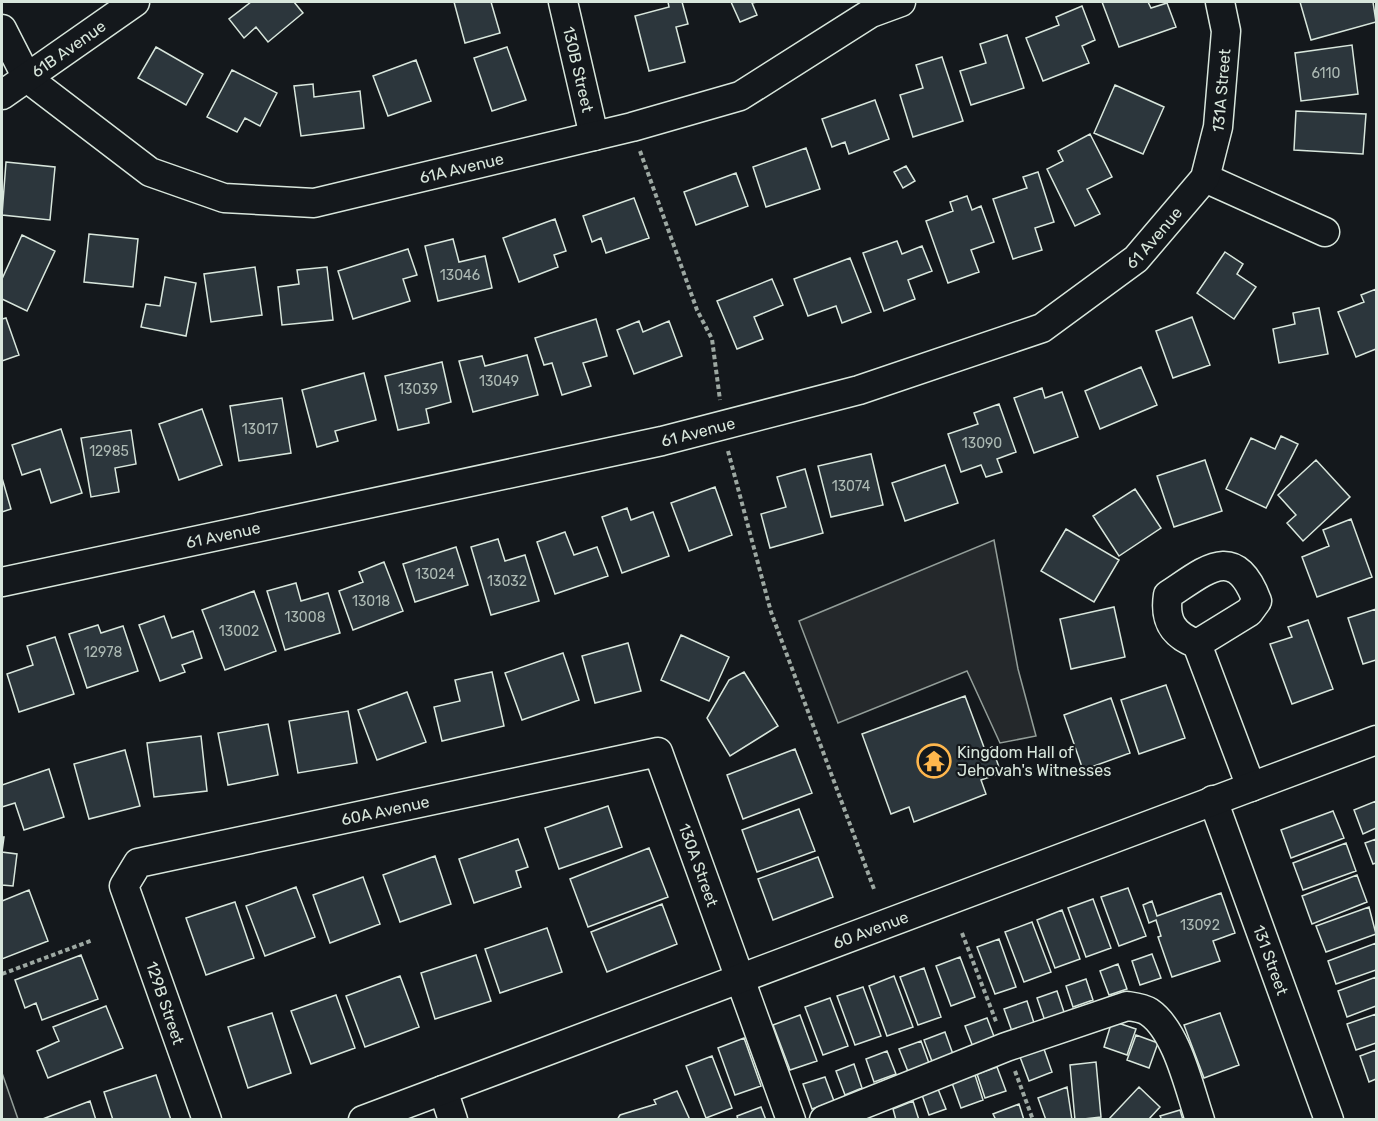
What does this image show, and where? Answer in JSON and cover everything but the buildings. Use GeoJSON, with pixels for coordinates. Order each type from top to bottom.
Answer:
{"type":"FeatureCollection","features":[{"type":"Feature","properties":{"kind":"street","name":"61B Avenue"},"geometry":{"type":"LineString","coordinates":[[2,95],[135,2]]}},
{"type":"Feature","properties":{"kind":"street","name":"130B Street"},"geometry":{"type":"LineString","coordinates":[[563,2],[594,136]]}},
{"type":"Feature","properties":{"kind":"street","name":"61A Avenue"},"geometry":{"type":"LineString","coordinates":[[27,78],[150,172],[224,198],[314,203],[594,136],[740,96],[871,13],[901,2]]}},
{"type":"Feature","properties":{"kind":"street","name":"131A Street"},"geometry":{"type":"LineString","coordinates":[[1205,178],[1218,127],[1220,106],[1226,31],[1220,2]]}},
{"type":"Feature","properties":{"kind":"street"},"geometry":{"type":"LineString","coordinates":[[2,29],[27,78]]}},
{"type":"Feature","properties":{"kind":"street"},"geometry":{"type":"LineString","coordinates":[[1205,178],[1326,232]]}},
{"type":"Feature","properties":{"kind":"street","name":"61 Avenue"},"geometry":{"type":"LineString","coordinates":[[2,582],[662,441],[870,387],[1042,328],[1136,259],[1205,178]]}},
{"type":"Feature","properties":{"kind":"street"},"geometry":{"type":"LineString","coordinates":[[1197,644],[1251,787]]}},
{"type":"Feature","properties":{"kind":"street","name":"60 Avenue"},"geometry":{"type":"LineString","coordinates":[[363,1119],[1377,740]]}},
{"type":"Feature","properties":{"kind":"street","name":"60A Avenue"},"geometry":{"type":"LineString","coordinates":[[124,886],[138,863],[658,752]]}},
{"type":"Feature","properties":{"kind":"street","name":"130A Street"},"geometry":{"type":"LineString","coordinates":[[658,752],[791,1119]]}},
{"type":"Feature","properties":{"kind":"street","name":"131 Street"},"geometry":{"type":"LineString","coordinates":[[1214,800],[1329,1119]]}},
{"type":"Feature","properties":{"kind":"street","name":"129B Street"},"geometry":{"type":"LineString","coordinates":[[124,886],[207,1119]]}},
{"type":"Feature","properties":{"kind":"street"},"geometry":{"type":"LineString","coordinates":[[824,1119],[1006,1047],[1127,1006],[1147,1010],[1161,1022],[1170,1036],[1200,1119]]}},
{"type":"Feature","properties":{"kind":"street"},"geometry":{"type":"LineString","coordinates":[[443,1090],[453,1119]]}},
{"type":"Feature","properties":{"kind":"path"},"geometry":{"type":"LineString","coordinates":[[638,145],[697,310],[712,339],[721,403]]}},
{"type":"Feature","properties":{"kind":"path"},"geometry":{"type":"LineString","coordinates":[[727,447],[771,612],[874,889]]}},
{"type":"Feature","properties":{"kind":"path"},"geometry":{"type":"LineString","coordinates":[[962,933],[1000,1030]]}},
{"type":"Feature","properties":{"kind":"path"},"geometry":{"type":"LineString","coordinates":[[2,974],[93,940]]}},
{"type":"Feature","properties":{"kind":"path"},"geometry":{"type":"LineString","coordinates":[[1013,1065],[1033,1119]]}},
{"type":"Feature","properties":{"kind":"shaded area"},"geometry":{"type":"Polygon","coordinates":[[[994,540],[1018,669],[1036,736],[1000,743],[967,671],[838,723],[799,621],[994,540]]]}},
{"type":"Feature","properties":{"kind":"shaded area"},"geometry":{"type":"Polygon","coordinates":[[[2,1073],[18,1119],[2,1119],[2,1073]]]}},
{"type":"Feature","properties":{"kind":"place","name":"Kingdom Hall of Jehovah's Witnesses"},"geometry":{"type":"Point","coordinates":[934,761]}}]}
